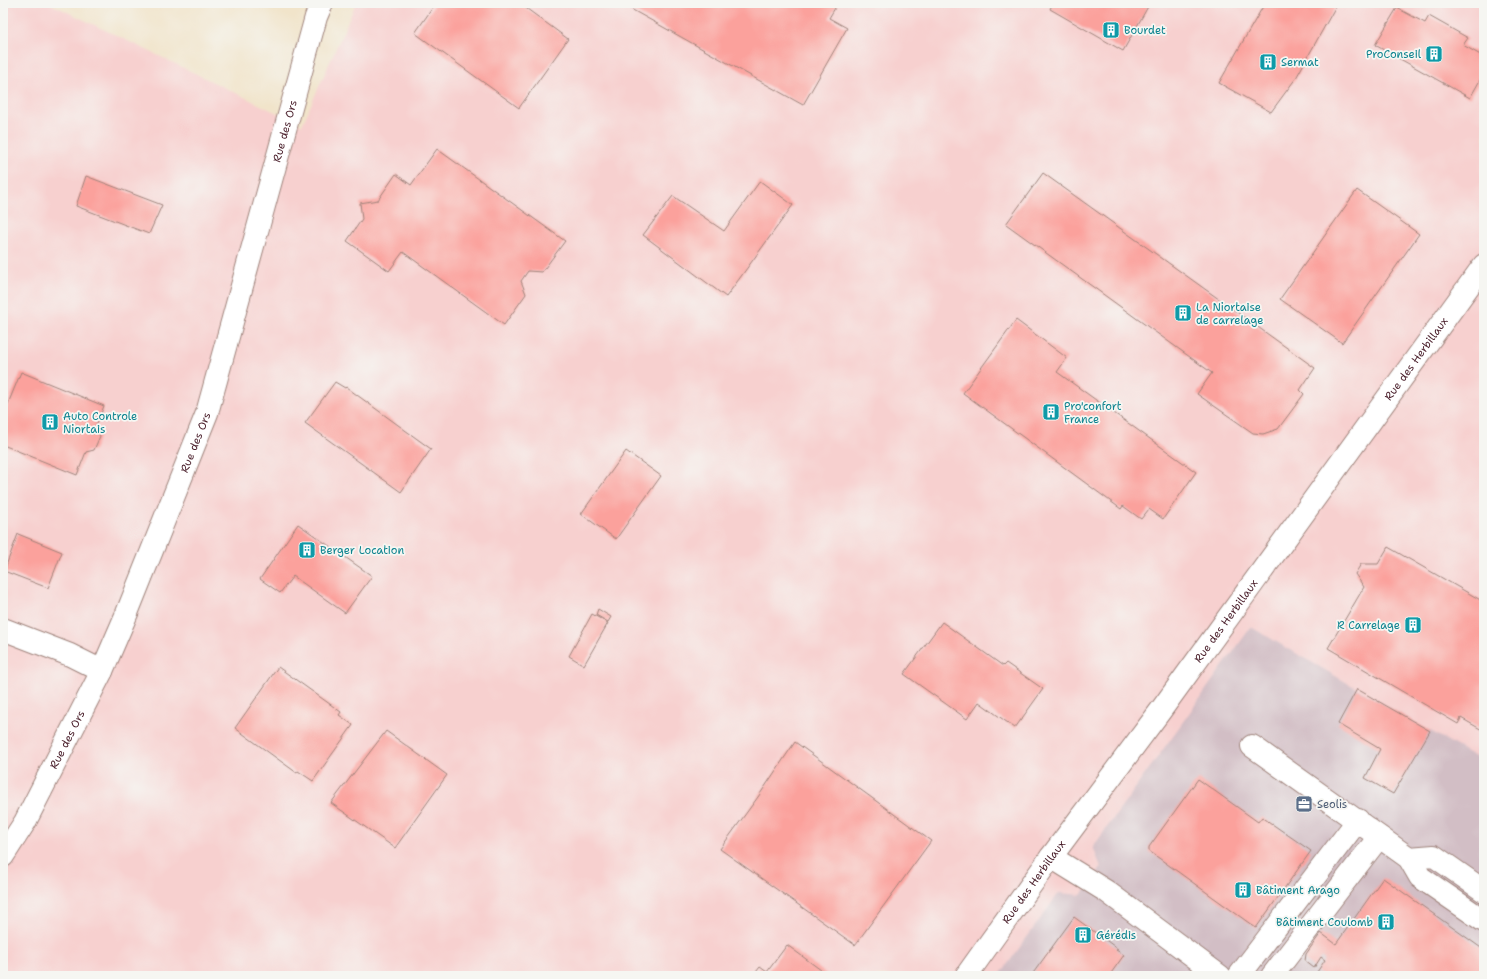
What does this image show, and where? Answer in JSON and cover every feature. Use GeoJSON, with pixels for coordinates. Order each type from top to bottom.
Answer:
{"type":"FeatureCollection","features":[{"type":"Feature","properties":{"kind":"street","name":"Rue des Ors"},"geometry":{"type":"LineString","coordinates":[[3,856],[25,822],[102,671],[127,613],[207,413],[316,17],[322,3]]}},
{"type":"Feature","properties":{"kind":"street","name":"Rue des Herbillaux"},"geometry":{"type":"LineString","coordinates":[[966,976],[1051,857],[1161,710],[1484,264]]}},
{"type":"Feature","properties":{"kind":"street"},"geometry":{"type":"LineString","coordinates":[[3,629],[70,655],[102,671]]}},
{"type":"Feature","properties":{"kind":"street"},"geometry":{"type":"LineString","coordinates":[[1252,746],[1358,820],[1409,858],[1420,877],[1484,921]]}},
{"type":"Feature","properties":{"kind":"street"},"geometry":{"type":"LineString","coordinates":[[1239,976],[1358,820]]}},
{"type":"Feature","properties":{"kind":"street"},"geometry":{"type":"LineString","coordinates":[[1272,976],[1379,837]]}},
{"type":"Feature","properties":{"kind":"street"},"geometry":{"type":"LineString","coordinates":[[1409,858],[1434,856],[1484,890]]}},
{"type":"Feature","properties":{"kind":"street"},"geometry":{"type":"LineString","coordinates":[[1051,857],[1106,891],[1220,976]]}},
{"type":"Feature","properties":{"kind":"shaded area"},"geometry":{"type":"Polygon","coordinates":[[[3,3],[49,3],[302,125],[356,3],[1480,3],[1484,5],[1484,976],[3,976],[3,3]]]}},
{"type":"Feature","properties":{"kind":"shaded area","name":"Seolis"},"geometry":{"type":"Polygon","coordinates":[[[1251,627],[1484,762],[1484,976],[999,976],[1059,893],[1081,895],[1092,882],[1101,867],[1093,847],[1251,627]]]}},
{"type":"Feature","properties":{"kind":"building"},"geometry":{"type":"Polygon","coordinates":[[[436,3],[519,3],[568,39],[519,108],[415,33],[436,3]]]}},
{"type":"Feature","properties":{"kind":"building"},"geometry":{"type":"Polygon","coordinates":[[[620,3],[838,3],[829,18],[847,28],[803,105],[620,3]]]}},
{"type":"Feature","properties":{"kind":"building","name":"Bourdet"},"geometry":{"type":"Polygon","coordinates":[[[1053,3],[1150,3],[1123,51],[1050,9],[1053,3]]]}},
{"type":"Feature","properties":{"kind":"building","name":"Sermat"},"geometry":{"type":"Polygon","coordinates":[[[1265,3],[1337,4],[1296,78],[1271,112],[1219,83],[1265,3]]]}},
{"type":"Feature","properties":{"kind":"building","name":"ProConseil"},"geometry":{"type":"Polygon","coordinates":[[[1397,8],[1425,23],[1429,16],[1468,38],[1463,45],[1484,57],[1484,73],[1470,98],[1375,45],[1397,8]]]}},
{"type":"Feature","properties":{"kind":"building"},"geometry":{"type":"Polygon","coordinates":[[[437,149],[565,241],[542,272],[528,271],[521,281],[526,294],[504,325],[403,252],[389,271],[347,241],[362,219],[360,203],[378,200],[396,174],[411,185],[437,149]]]}},
{"type":"Feature","properties":{"kind":"building","name":"La Niortaise de carrelage"},"geometry":{"type":"Polygon","coordinates":[[[1043,173],[1315,368],[1300,390],[1304,394],[1278,429],[1263,434],[1253,433],[1197,394],[1212,373],[1006,224],[1043,173]]]}},
{"type":"Feature","properties":{"kind":"building"},"geometry":{"type":"Polygon","coordinates":[[[86,176],[162,205],[149,234],[76,206],[86,176]]]}},
{"type":"Feature","properties":{"kind":"building"},"geometry":{"type":"Polygon","coordinates":[[[760,181],[793,205],[726,297],[643,235],[673,196],[724,231],[760,181]]]}},
{"type":"Feature","properties":{"kind":"building"},"geometry":{"type":"Polygon","coordinates":[[[1357,190],[1419,234],[1342,343],[1280,299],[1357,190]]]}},
{"type":"Feature","properties":{"kind":"building","name":"Pro'confort France"},"geometry":{"type":"Polygon","coordinates":[[[1016,320],[1067,358],[1057,372],[1196,472],[1163,519],[1149,509],[1141,519],[1123,506],[1121,509],[963,393],[1016,320]]]}},
{"type":"Feature","properties":{"kind":"building","name":"Auto Controle Niortais"},"geometry":{"type":"Polygon","coordinates":[[[21,372],[104,406],[95,428],[100,436],[94,450],[86,452],[77,475],[3,445],[3,416],[21,372]]]}},
{"type":"Feature","properties":{"kind":"building"},"geometry":{"type":"Polygon","coordinates":[[[335,382],[345,388],[346,387],[431,449],[401,492],[305,423],[335,382]]]}},
{"type":"Feature","properties":{"kind":"building"},"geometry":{"type":"Polygon","coordinates":[[[626,451],[661,476],[616,539],[581,514],[626,451]]]}},
{"type":"Feature","properties":{"kind":"building","name":"Berger Location"},"geometry":{"type":"Polygon","coordinates":[[[298,524],[372,576],[345,613],[293,576],[280,593],[260,579],[298,524]]]}},
{"type":"Feature","properties":{"kind":"building"},"geometry":{"type":"Polygon","coordinates":[[[18,534],[62,552],[48,588],[4,571],[18,534]]]}},
{"type":"Feature","properties":{"kind":"building","name":"R Carrelage"},"geometry":{"type":"Polygon","coordinates":[[[1388,547],[1484,602],[1484,731],[1461,718],[1458,724],[1328,648],[1364,587],[1355,574],[1361,564],[1378,564],[1388,547]]]}},
{"type":"Feature","properties":{"kind":"building"},"geometry":{"type":"Polygon","coordinates":[[[598,609],[611,617],[608,622],[596,615],[598,609]]]}},
{"type":"Feature","properties":{"kind":"building"},"geometry":{"type":"Polygon","coordinates":[[[592,614],[608,623],[584,665],[569,656],[592,614]]]}},
{"type":"Feature","properties":{"kind":"building"},"geometry":{"type":"Polygon","coordinates":[[[942,622],[1003,666],[1006,663],[1043,689],[1015,728],[979,702],[967,719],[904,674],[942,622]]]}},
{"type":"Feature","properties":{"kind":"building"},"geometry":{"type":"Polygon","coordinates":[[[278,667],[341,712],[339,715],[353,725],[313,781],[298,771],[297,773],[235,728],[278,667]]]}},
{"type":"Feature","properties":{"kind":"building"},"geometry":{"type":"Polygon","coordinates":[[[1357,689],[1430,731],[1393,794],[1365,778],[1380,749],[1338,724],[1357,689]]]}},
{"type":"Feature","properties":{"kind":"building"},"geometry":{"type":"Polygon","coordinates":[[[386,731],[447,775],[395,848],[331,803],[386,731]]]}},
{"type":"Feature","properties":{"kind":"building"},"geometry":{"type":"Polygon","coordinates":[[[795,742],[931,841],[855,945],[720,849],[758,797],[795,742]]]}},
{"type":"Feature","properties":{"kind":"building","name":"Bâtiment Arago"},"geometry":{"type":"Polygon","coordinates":[[[1198,779],[1258,822],[1262,817],[1311,851],[1256,928],[1149,851],[1149,847],[1198,779]]]}},
{"type":"Feature","properties":{"kind":"building"},"geometry":{"type":"Polygon","coordinates":[[[1383,878],[1484,950],[1484,976],[1322,976],[1317,972],[1325,960],[1321,957],[1314,968],[1305,961],[1306,954],[1321,933],[1336,944],[1383,878]]]}},
{"type":"Feature","properties":{"kind":"building","name":"Gérédis"},"geometry":{"type":"Polygon","coordinates":[[[1074,917],[1124,955],[1109,976],[1031,976],[1074,917]]]}},
{"type":"Feature","properties":{"kind":"building"},"geometry":{"type":"Polygon","coordinates":[[[787,945],[829,976],[753,976],[760,967],[767,972],[787,945]]]}},
{"type":"Feature","properties":{"kind":"place","name":"Bourdet"},"geometry":{"type":"Point","coordinates":[1111,30]}},
{"type":"Feature","properties":{"kind":"place","name":"ProConseil"},"geometry":{"type":"Point","coordinates":[1434,54]}},
{"type":"Feature","properties":{"kind":"place","name":"Sermat"},"geometry":{"type":"Point","coordinates":[1268,62]}},
{"type":"Feature","properties":{"kind":"place","name":"La Niortaise de carrelage"},"geometry":{"type":"Point","coordinates":[1183,313]}},
{"type":"Feature","properties":{"kind":"place","name":"Pro'confort France"},"geometry":{"type":"Point","coordinates":[1051,412]}},
{"type":"Feature","properties":{"kind":"place","name":"Auto Controle Niortais"},"geometry":{"type":"Point","coordinates":[50,422]}},
{"type":"Feature","properties":{"kind":"place","name":"Berger Location"},"geometry":{"type":"Point","coordinates":[307,550]}},
{"type":"Feature","properties":{"kind":"place","name":"R Carrelage"},"geometry":{"type":"Point","coordinates":[1413,625]}},
{"type":"Feature","properties":{"kind":"place","name":"Seolis"},"geometry":{"type":"Point","coordinates":[1304,804]}},
{"type":"Feature","properties":{"kind":"place","name":"Bâtiment Arago"},"geometry":{"type":"Point","coordinates":[1243,890]}},
{"type":"Feature","properties":{"kind":"place","name":"Bâtiment Coulomb"},"geometry":{"type":"Point","coordinates":[1386,922]}},
{"type":"Feature","properties":{"kind":"place","name":"Gérédis"},"geometry":{"type":"Point","coordinates":[1083,935]}}]}
